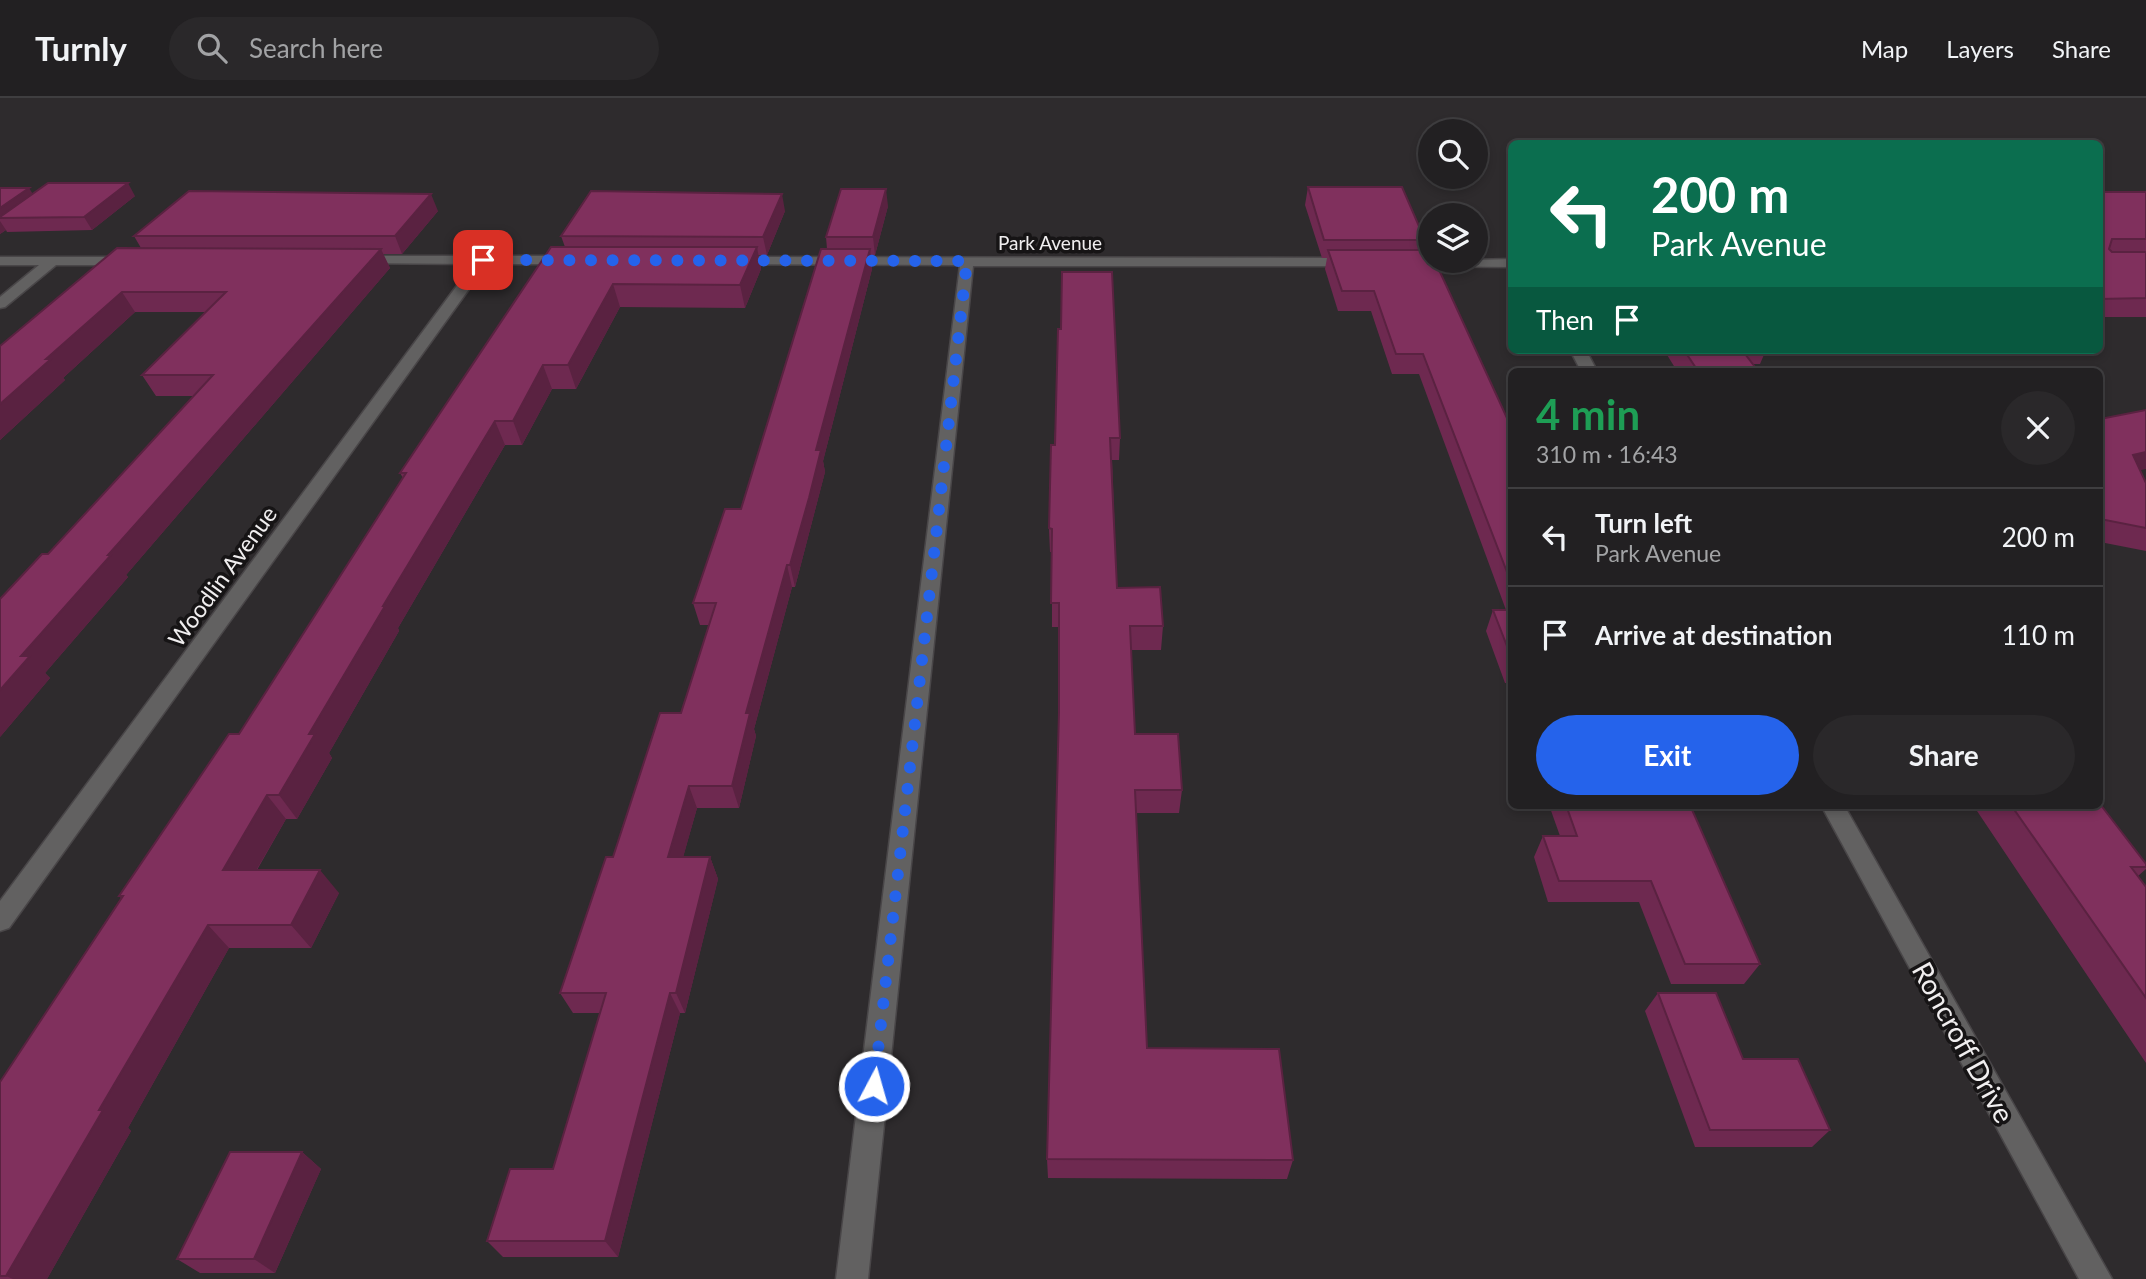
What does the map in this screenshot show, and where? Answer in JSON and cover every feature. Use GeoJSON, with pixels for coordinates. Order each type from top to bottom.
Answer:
{"type":"FeatureCollection","features":[{"type":"Feature","properties":{"kind":"street"},"geometry":{"type":"LineString","coordinates":[[344,260],[580,260]]}},
{"type":"Feature","properties":{"kind":"street","name":"Woodlin Avenue"},"geometry":{"type":"LineString","coordinates":[[0,920],[483,260]]}},
{"type":"Feature","properties":{"kind":"street"},"geometry":{"type":"LineString","coordinates":[[0,261],[150,261]]}},
{"type":"Feature","properties":{"kind":"street"},"geometry":{"type":"LineString","coordinates":[[0,304],[53,261]]}},
{"type":"Feature","properties":{"kind":"street","name":"Park Avenue"},"geometry":{"type":"LineString","coordinates":[[718,261],[1372,262]]}},
{"type":"Feature","properties":{"kind":"street"},"geometry":{"type":"LineString","coordinates":[[852,1279],[967,261]]}},
{"type":"Feature","properties":{"kind":"street"},"geometry":{"type":"LineString","coordinates":[[1400,262],[1508,263]]}},
{"type":"Feature","properties":{"kind":"street","name":"Roncroff Drive"},"geometry":{"type":"LineString","coordinates":[[1834,809],[2096,1279]]}},
{"type":"Feature","properties":{"kind":"building"},"geometry":{"type":"Polygon","coordinates":[[[48,183],[128,183],[84,217],[0,218],[48,183]]]}},
{"type":"Feature","properties":{"kind":"building"},"geometry":{"type":"Polygon","coordinates":[[[1308,187],[1402,187],[1418,224],[1418,240],[1324,240],[1308,187]]]}},
{"type":"Feature","properties":{"kind":"building"},"geometry":{"type":"Polygon","coordinates":[[[0,188],[29,188],[0,208],[0,188]]]}},
{"type":"Feature","properties":{"kind":"building"},"geometry":{"type":"Polygon","coordinates":[[[841,189],[886,189],[873,237],[826,237],[841,189]]]}},
{"type":"Feature","properties":{"kind":"building"},"geometry":{"type":"Polygon","coordinates":[[[189,191],[431,194],[395,236],[134,236],[189,191]]]}},
{"type":"Feature","properties":{"kind":"building"},"geometry":{"type":"Polygon","coordinates":[[[591,191],[782,194],[763,237],[561,236],[591,191]]]}},
{"type":"Feature","properties":{"kind":"building"},"geometry":{"type":"Polygon","coordinates":[[[2103,192],[2146,192],[2146,239],[2112,239],[2109,249],[2112,252],[2146,252],[2146,298],[2103,299],[2103,192]]]}},
{"type":"Feature","properties":{"kind":"building"},"geometry":{"type":"Polygon","coordinates":[[[551,247],[757,247],[740,285],[613,284],[568,365],[543,365],[513,421],[495,421],[309,734],[315,734],[279,795],[267,795],[223,870],[320,870],[291,925],[208,925],[99,1110],[103,1110],[6,1276],[0,1276],[0,1082],[123,896],[119,896],[229,734],[239,734],[406,473],[400,473],[551,247]]]}},
{"type":"Feature","properties":{"kind":"building"},"geometry":{"type":"Polygon","coordinates":[[[117,248],[381,249],[108,555],[111,555],[21,656],[30,656],[0,690],[0,599],[42,554],[48,554],[213,375],[142,375],[226,292],[122,292],[0,404],[0,346],[117,248]]]}},
{"type":"Feature","properties":{"kind":"building"},"geometry":{"type":"Polygon","coordinates":[[[821,249],[870,249],[816,450],[821,450],[809,498],[790,565],[787,565],[746,713],[750,713],[732,786],[689,786],[668,857],[710,857],[676,993],[670,993],[605,1241],[487,1241],[510,1169],[553,1169],[606,993],[560,993],[606,857],[613,857],[660,713],[681,713],[716,603],[693,603],[725,509],[741,509],[821,249]]]}},
{"type":"Feature","properties":{"kind":"building"},"geometry":{"type":"Polygon","coordinates":[[[1328,250],[1418,250],[1418,273],[1440,273],[1508,420],[1508,575],[1423,354],[1396,354],[1374,291],[1342,291],[1328,250]]]}},
{"type":"Feature","properties":{"kind":"building"},"geometry":{"type":"Polygon","coordinates":[[[1062,272],[1112,272],[1120,438],[1110,438],[1117,588],[1160,587],[1163,626],[1130,626],[1135,734],[1178,734],[1182,790],[1135,790],[1147,1048],[1279,1049],[1293,1160],[1047,1159],[1059,712],[1059,603],[1051,603],[1052,529],[1049,528],[1051,445],[1055,445],[1062,272]]]}},
{"type":"Feature","properties":{"kind":"building"},"geometry":{"type":"Polygon","coordinates":[[[1687,354],[1745,354],[1756,368],[1696,368],[1687,354]]]}},
{"type":"Feature","properties":{"kind":"building"},"geometry":{"type":"Polygon","coordinates":[[[2146,410],[2146,452],[2133,455],[2146,483],[2146,528],[2103,520],[2103,418],[2146,410]]]}},
{"type":"Feature","properties":{"kind":"building"},"geometry":{"type":"Polygon","coordinates":[[[1493,610],[1508,610],[1508,649],[1493,610]]]}},
{"type":"Feature","properties":{"kind":"building"},"geometry":{"type":"Polygon","coordinates":[[[2103,808],[2146,864],[2146,867],[2131,867],[2146,887],[2146,998],[2014,809],[2103,808]]]}},
{"type":"Feature","properties":{"kind":"building"},"geometry":{"type":"Polygon","coordinates":[[[1567,809],[1692,809],[1760,964],[1685,964],[1651,881],[1559,881],[1543,836],[1577,836],[1567,809]]]}},
{"type":"Feature","properties":{"kind":"building"},"geometry":{"type":"Polygon","coordinates":[[[1658,993],[1716,993],[1743,1059],[1798,1059],[1830,1130],[1710,1130],[1658,993]]]}},
{"type":"Feature","properties":{"kind":"building"},"geometry":{"type":"Polygon","coordinates":[[[230,1152],[302,1152],[254,1259],[177,1259],[230,1152]]]}},
{"type":"Feature","properties":{"kind":"route"},"geometry":{"type":"LineString","coordinates":[[483,260],[967,261],[874,1086]]}}]}
